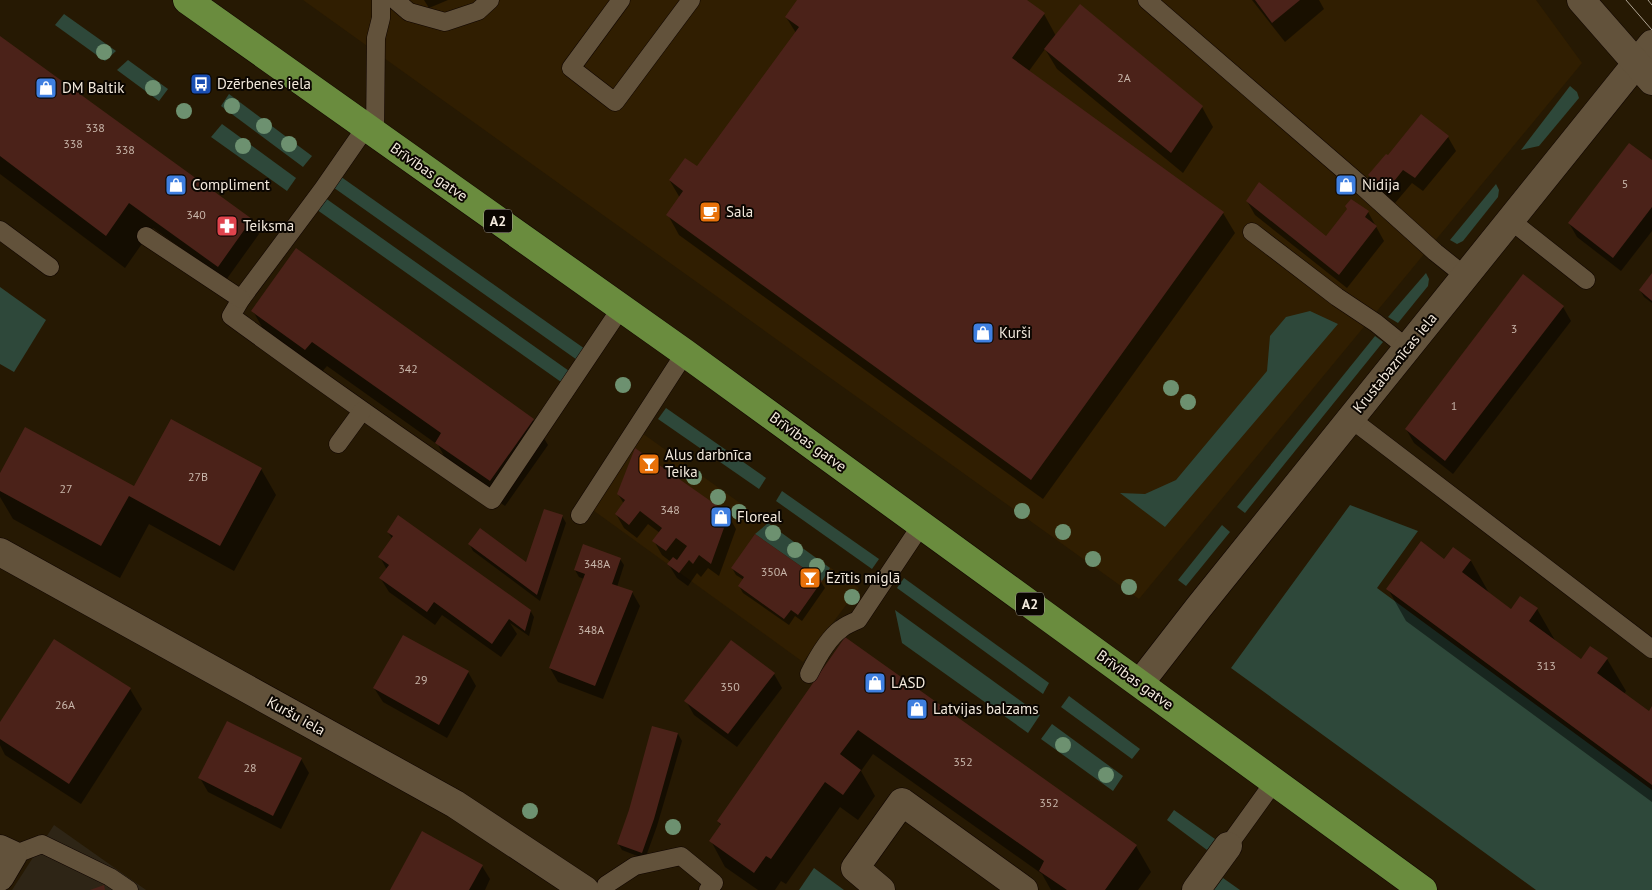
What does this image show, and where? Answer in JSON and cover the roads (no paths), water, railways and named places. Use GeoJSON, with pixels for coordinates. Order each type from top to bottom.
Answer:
{"type":"FeatureCollection","features":[{"type":"Feature","properties":{"kind":"highway","name":"Brīvības gatve"},"geometry":{"type":"LineString","coordinates":[[187,0],[685,353],[1424,890]]}},
{"type":"Feature","properties":{"kind":"street"},"geometry":{"type":"LineString","coordinates":[[1581,0],[1647,63]]}},
{"type":"Feature","properties":{"kind":"street","name":"Krustabaznīcas iela"},"geometry":{"type":"LineString","coordinates":[[1140,683],[1510,220],[1647,63]]}},
{"type":"Feature","properties":{"kind":"street","name":"Kuršu iela"},"geometry":{"type":"LineString","coordinates":[[0,552],[455,804],[595,888]]}},
{"type":"Feature","properties":{"kind":"street"},"geometry":{"type":"LineString","coordinates":[[881,890],[855,868],[902,802],[1024,890]]}},
{"type":"Feature","properties":{"kind":"street"},"geometry":{"type":"LineString","coordinates":[[1196,890],[1228,846]]}},
{"type":"Feature","properties":{"kind":"lane"},"geometry":{"type":"LineString","coordinates":[[381,0],[381,18],[376,38],[370,130],[323,189],[231,316],[362,411],[492,500],[621,308]]}},
{"type":"Feature","properties":{"kind":"lane"},"geometry":{"type":"LineString","coordinates":[[395,0],[409,12],[445,22],[478,11],[490,0]]}},
{"type":"Feature","properties":{"kind":"lane"},"geometry":{"type":"LineString","coordinates":[[621,0],[571,68],[615,102],[690,0]]}},
{"type":"Feature","properties":{"kind":"lane"},"geometry":{"type":"LineString","coordinates":[[1147,0],[1361,185],[1435,252],[1465,276]]}},
{"type":"Feature","properties":{"kind":"lane"},"geometry":{"type":"LineString","coordinates":[[1510,220],[1586,280]]}},
{"type":"Feature","properties":{"kind":"lane"},"geometry":{"type":"LineString","coordinates":[[0,230],[50,267]]}},
{"type":"Feature","properties":{"kind":"lane"},"geometry":{"type":"LineString","coordinates":[[1252,232],[1336,297],[1376,322],[1407,348]]}},
{"type":"Feature","properties":{"kind":"lane"},"geometry":{"type":"LineString","coordinates":[[146,236],[242,299]]}},
{"type":"Feature","properties":{"kind":"lane"},"geometry":{"type":"LineString","coordinates":[[580,515],[685,353]]}},
{"type":"Feature","properties":{"kind":"lane"},"geometry":{"type":"LineString","coordinates":[[338,444],[362,411]]}},
{"type":"Feature","properties":{"kind":"lane"},"geometry":{"type":"LineString","coordinates":[[1351,419],[1652,649]]}},
{"type":"Feature","properties":{"kind":"lane"},"geometry":{"type":"LineString","coordinates":[[809,674],[815,662],[836,633],[842,627],[858,620],[922,524]]}},
{"type":"Feature","properties":{"kind":"lane"},"geometry":{"type":"LineString","coordinates":[[1228,846],[1274,782]]}},
{"type":"Feature","properties":{"kind":"lane"},"geometry":{"type":"LineString","coordinates":[[4,860],[42,844],[110,876],[129,890]]}},
{"type":"Feature","properties":{"kind":"lane"},"geometry":{"type":"LineString","coordinates":[[595,888],[635,866],[681,856],[714,883],[708,890]]}},
{"type":"Feature","properties":{"kind":"tram line"},"geometry":{"type":"LineString","coordinates":[[1626,0],[1652,30]]}},
{"type":"Feature","properties":{"kind":"tram line"},"geometry":{"type":"LineString","coordinates":[[1648,0],[1652,5]]}},
{"type":"Feature","properties":{"kind":"place","name":"Dzērbenes iela"},"geometry":{"type":"Point","coordinates":[201,84]}},
{"type":"Feature","properties":{"kind":"place","name":"DM Baltik"},"geometry":{"type":"Point","coordinates":[46,88]}},
{"type":"Feature","properties":{"kind":"place","name":"Compliment"},"geometry":{"type":"Point","coordinates":[176,185]}},
{"type":"Feature","properties":{"kind":"place","name":"Nidija"},"geometry":{"type":"Point","coordinates":[1346,185]}},
{"type":"Feature","properties":{"kind":"place","name":"Sala"},"geometry":{"type":"Point","coordinates":[710,212]}},
{"type":"Feature","properties":{"kind":"place","name":"Teiksma"},"geometry":{"type":"Point","coordinates":[227,226]}},
{"type":"Feature","properties":{"kind":"place","name":"Kurši"},"geometry":{"type":"Point","coordinates":[983,333]}},
{"type":"Feature","properties":{"kind":"place","name":"Alus darbnīca Teika"},"geometry":{"type":"Point","coordinates":[649,464]}},
{"type":"Feature","properties":{"kind":"place","name":"Floreal"},"geometry":{"type":"Point","coordinates":[721,517]}},
{"type":"Feature","properties":{"kind":"place","name":"Ezītis miglā"},"geometry":{"type":"Point","coordinates":[810,578]}},
{"type":"Feature","properties":{"kind":"place","name":"LASD"},"geometry":{"type":"Point","coordinates":[875,683]}},
{"type":"Feature","properties":{"kind":"place","name":"Latvijas balzams"},"geometry":{"type":"Point","coordinates":[917,709]}}]}
